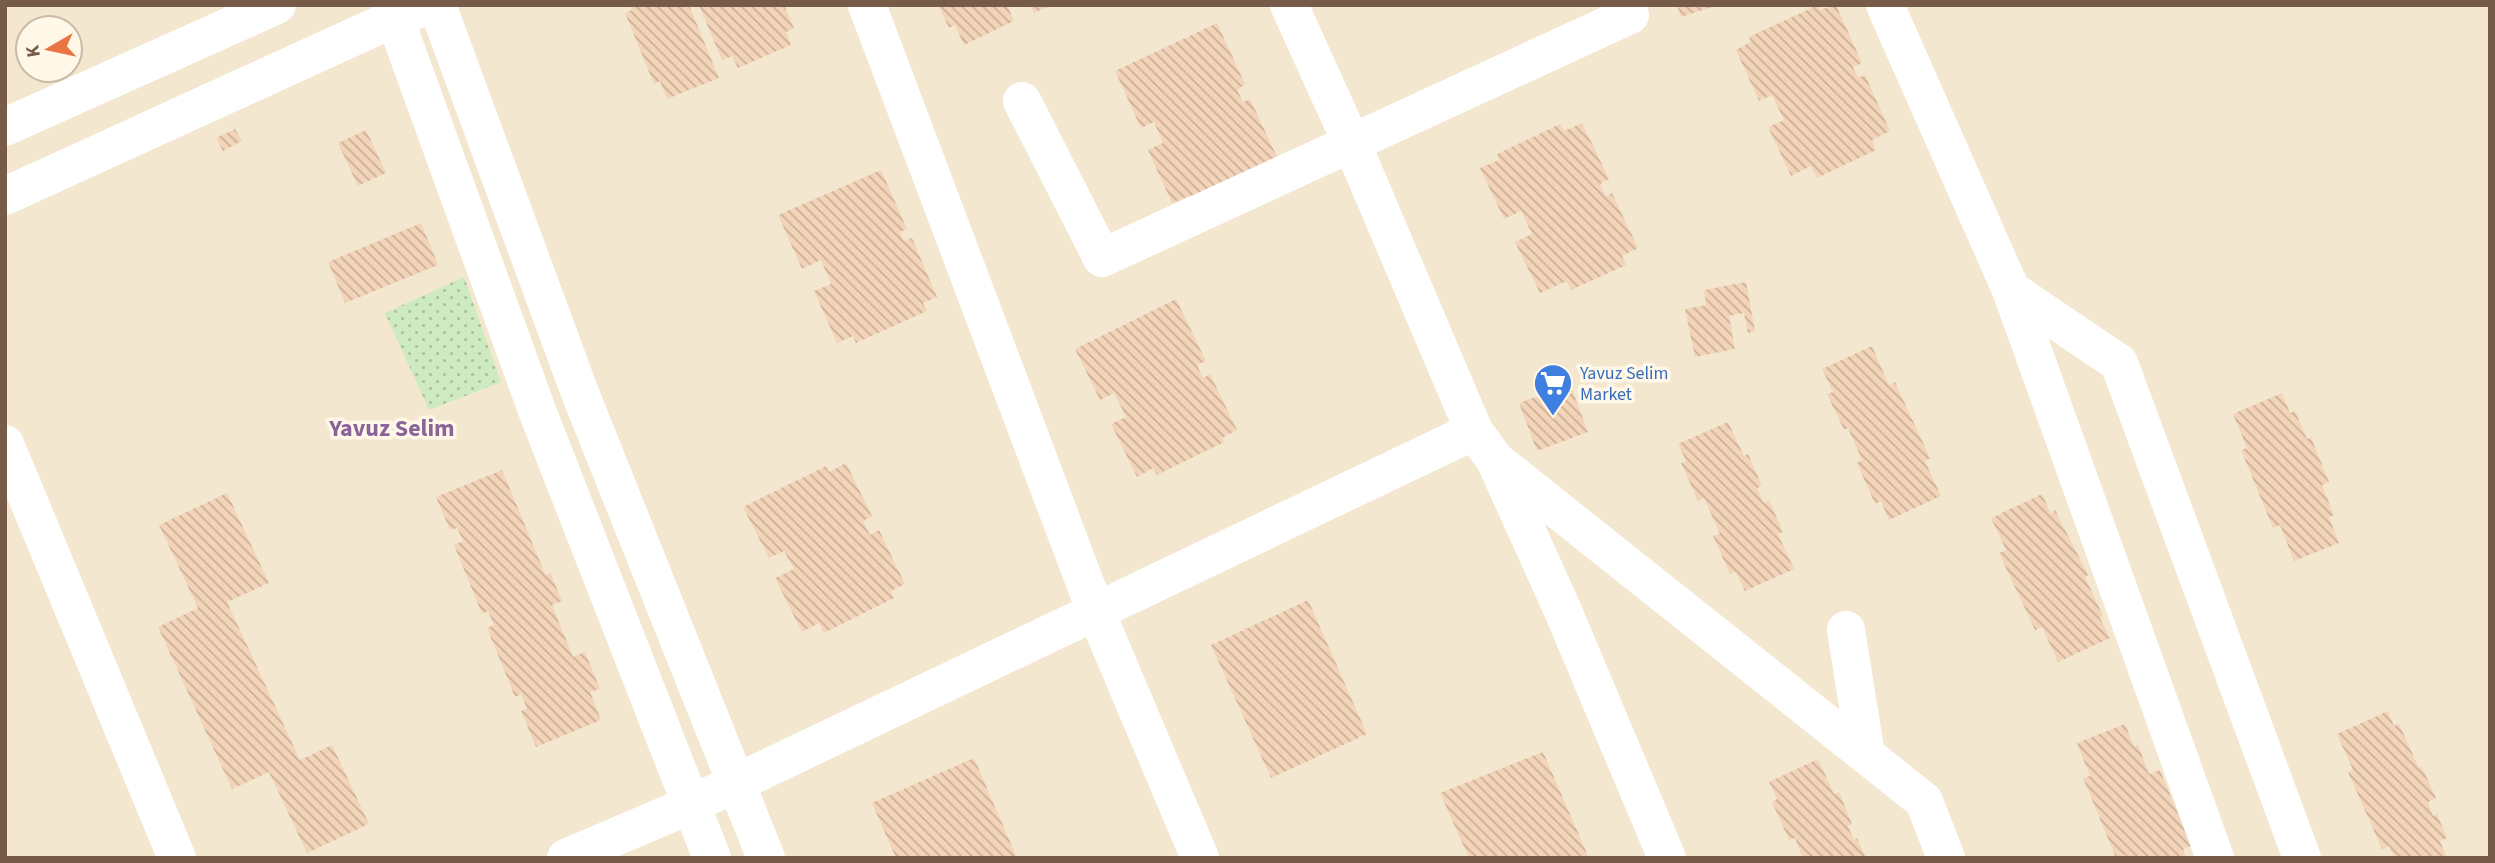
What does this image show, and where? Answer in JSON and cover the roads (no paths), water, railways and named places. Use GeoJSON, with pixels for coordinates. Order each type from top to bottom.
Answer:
{"type":"FeatureCollection","features":[{"type":"Feature","properties":{"kind":"street"},"geometry":{"type":"LineString","coordinates":[[5,127],[277,5]]}},
{"type":"Feature","properties":{"kind":"street"},"geometry":{"type":"LineString","coordinates":[[5,196],[393,12],[430,5]]}},
{"type":"Feature","properties":{"kind":"street"},"geometry":{"type":"LineString","coordinates":[[437,5],[580,393],[766,858]]}},
{"type":"Feature","properties":{"kind":"street"},"geometry":{"type":"LineString","coordinates":[[867,5],[1096,612],[1200,858]]}},
{"type":"Feature","properties":{"kind":"street"},"geometry":{"type":"LineString","coordinates":[[1289,5],[1485,446],[1563,611],[1667,858]]}},
{"type":"Feature","properties":{"kind":"street"},"geometry":{"type":"LineString","coordinates":[[1885,5],[2011,290],[2215,858]]}},
{"type":"Feature","properties":{"kind":"street"},"geometry":{"type":"LineString","coordinates":[[393,12],[538,413],[712,858]]}},
{"type":"Feature","properties":{"kind":"street"},"geometry":{"type":"LineString","coordinates":[[1023,101],[1102,258],[1352,144],[1607,17]]}},
{"type":"Feature","properties":{"kind":"street"},"geometry":{"type":"LineString","coordinates":[[2011,290],[2119,363],[2302,858]]}},
{"type":"Feature","properties":{"kind":"street"},"geometry":{"type":"LineString","coordinates":[[538,413],[580,393]]}},
{"type":"Feature","properties":{"kind":"street"},"geometry":{"type":"LineString","coordinates":[[5,444],[177,858]]}},
{"type":"Feature","properties":{"kind":"street"},"geometry":{"type":"LineString","coordinates":[[566,858],[690,805],[1096,612],[1485,446]]}},
{"type":"Feature","properties":{"kind":"street"},"geometry":{"type":"LineString","coordinates":[[1485,446],[1924,801],[1946,858]]}},
{"type":"Feature","properties":{"kind":"street"},"geometry":{"type":"LineString","coordinates":[[1846,630],[1866,755]]}},
{"type":"Feature","properties":{"kind":"place","name":"Yavuz Selim Market"},"geometry":{"type":"Point","coordinates":[1553,417]}},
{"type":"Feature","properties":{"kind":"district","name":"Yavuz Selim"},"geometry":{"type":"Point","coordinates":[392,428]}}]}
